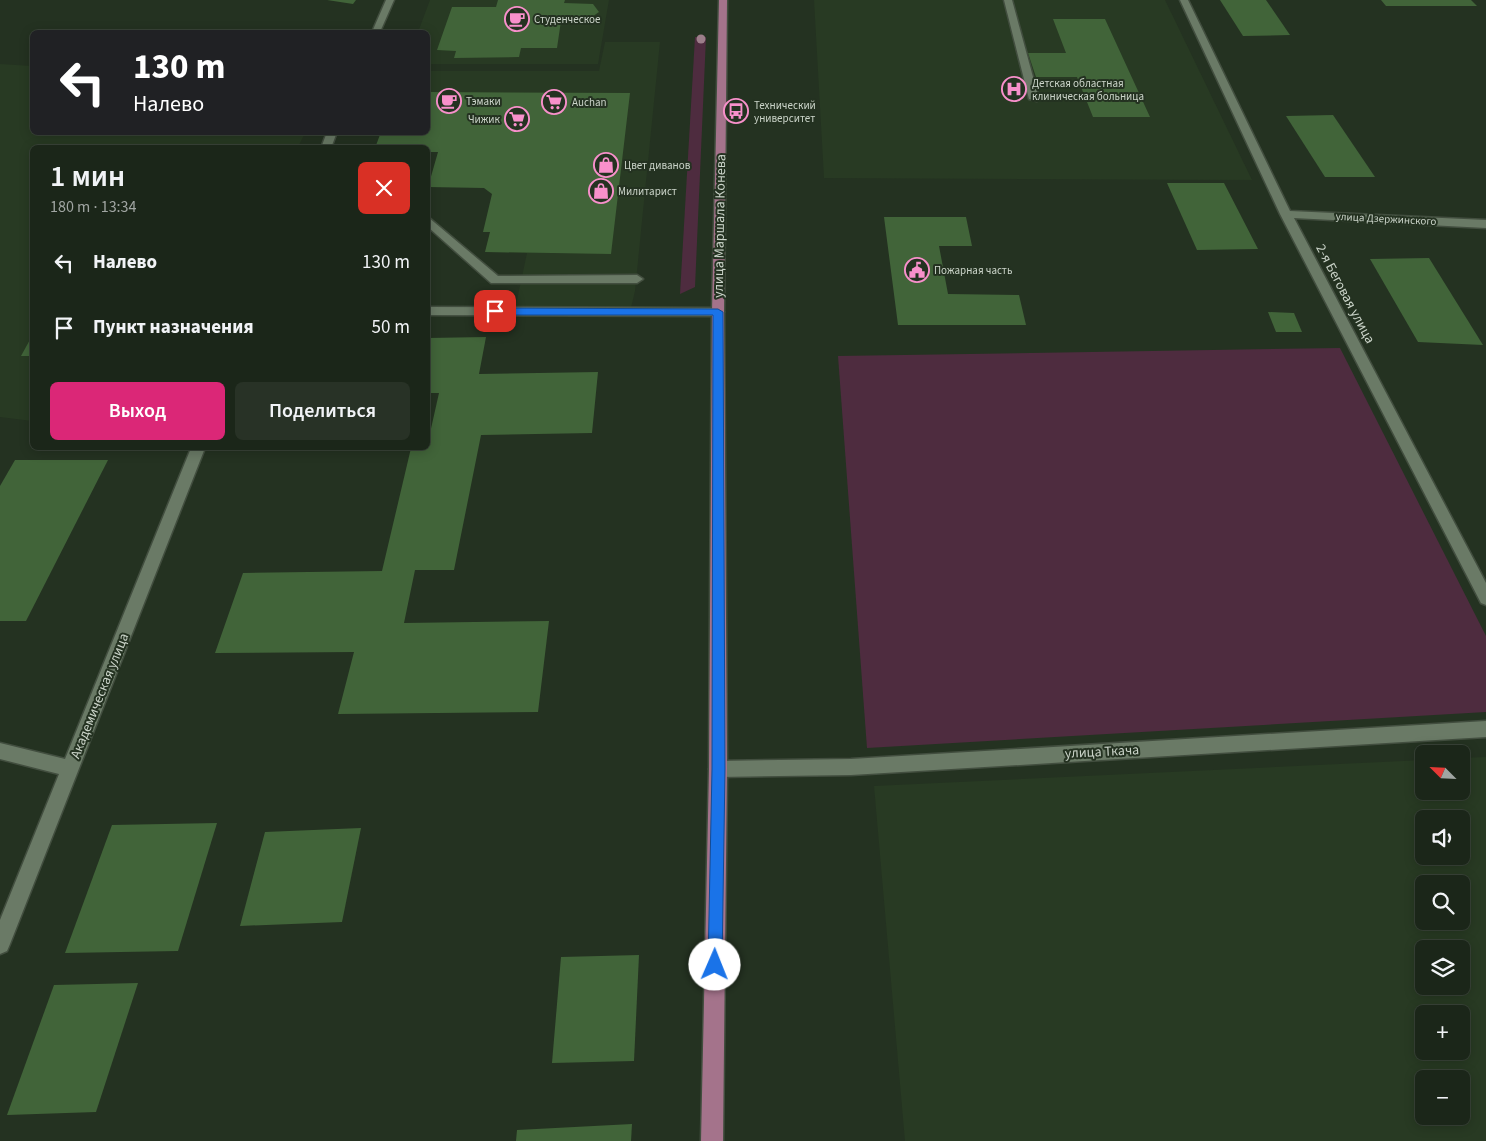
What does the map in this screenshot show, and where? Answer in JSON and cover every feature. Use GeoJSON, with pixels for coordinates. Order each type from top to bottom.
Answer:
{"type":"FeatureCollection","features":[{"type":"Feature","properties":{"kind":"main road","name":"улица Маршала Конева"},"geometry":{"type":"LineString","coordinates":[[712,1141],[718,769],[718,312],[723,0]]}},
{"type":"Feature","properties":{"kind":"street"},"geometry":{"type":"LineString","coordinates":[[377,30],[390,0]]}},
{"type":"Feature","properties":{"kind":"street"},"geometry":{"type":"LineString","coordinates":[[1008,0],[1034,98]]}},
{"type":"Feature","properties":{"kind":"street","name":"2-я Беговая улица"},"geometry":{"type":"LineString","coordinates":[[1184,0],[1286,214],[1486,598]]}},
{"type":"Feature","properties":{"kind":"street","name":"улица Дзержинского"},"geometry":{"type":"LineString","coordinates":[[1286,214],[1486,224]]}},
{"type":"Feature","properties":{"kind":"street"},"geometry":{"type":"LineString","coordinates":[[430,223],[495,280],[636,279]]}},
{"type":"Feature","properties":{"kind":"street"},"geometry":{"type":"LineString","coordinates":[[430,311],[718,312]]}},
{"type":"Feature","properties":{"kind":"street","name":"Академическая улица"},"geometry":{"type":"LineString","coordinates":[[0,944],[197,450]]}},
{"type":"Feature","properties":{"kind":"street","name":"улица Ткача"},"geometry":{"type":"LineString","coordinates":[[718,769],[851,767],[1486,729]]}},
{"type":"Feature","properties":{"kind":"street"},"geometry":{"type":"LineString","coordinates":[[0,751],[71,769]]}},
{"type":"Feature","properties":{"kind":"shaded area"},"geometry":{"type":"Polygon","coordinates":[[[430,0],[609,0],[598,64],[430,64],[430,30],[419,30],[430,0]]]}},
{"type":"Feature","properties":{"kind":"shaded area","name":"Детская областная клиническая больница"},"geometry":{"type":"Polygon","coordinates":[[[814,0],[1165,0],[1252,180],[824,178],[814,0]]]}},
{"type":"Feature","properties":{"kind":"shaded area"},"geometry":{"type":"Polygon","coordinates":[[[695,37],[706,37],[695,287],[680,294],[695,37]]]}},
{"type":"Feature","properties":{"kind":"shaded area"},"geometry":{"type":"Polygon","coordinates":[[[605,42],[660,42],[635,291],[630,312],[512,311],[517,300],[527,253],[485,252],[490,232],[573,233],[470,93],[430,92],[430,71],[599,71],[605,42]]]}},
{"type":"Feature","properties":{"kind":"shaded area"},"geometry":{"type":"Polygon","coordinates":[[[0,64],[30,66],[30,135],[304,135],[299,145],[30,145],[30,421],[0,417],[0,64]]]}},
{"type":"Feature","properties":{"kind":"shaded area"},"geometry":{"type":"Polygon","coordinates":[[[1340,348],[1486,636],[1486,712],[867,748],[838,356],[1340,348]]]}},
{"type":"Feature","properties":{"kind":"shaded area"},"geometry":{"type":"Polygon","coordinates":[[[1486,757],[1486,1141],[905,1141],[874,786],[1415,760],[1415,800],[1470,800],[1470,758],[1486,757]]]}},
{"type":"Feature","properties":{"kind":"building"},"geometry":{"type":"Polygon","coordinates":[[[327,0],[356,0],[353,4],[327,0]]]}},
{"type":"Feature","properties":{"kind":"building"},"geometry":{"type":"Polygon","coordinates":[[[498,0],[565,0],[564,3],[593,4],[599,12],[586,21],[561,21],[557,48],[521,48],[519,57],[454,58],[456,51],[437,50],[452,7],[496,7],[498,0]]]}},
{"type":"Feature","properties":{"kind":"building"},"geometry":{"type":"Polygon","coordinates":[[[1220,0],[1266,0],[1290,35],[1243,36],[1220,0]]]}},
{"type":"Feature","properties":{"kind":"building"},"geometry":{"type":"Polygon","coordinates":[[[1381,0],[1471,0],[1477,6],[1386,6],[1381,0]]]}},
{"type":"Feature","properties":{"kind":"building"},"geometry":{"type":"Polygon","coordinates":[[[1053,19],[1105,19],[1150,117],[1093,117],[1077,77],[1036,77],[1028,53],[1066,53],[1053,19]]]}},
{"type":"Feature","properties":{"kind":"building"},"geometry":{"type":"Polygon","coordinates":[[[430,92],[630,93],[611,254],[485,252],[490,232],[483,232],[492,194],[484,188],[430,187],[430,180],[438,152],[430,152],[430,145],[376,145],[380,135],[430,135],[430,92]]]}},
{"type":"Feature","properties":{"kind":"building"},"geometry":{"type":"Polygon","coordinates":[[[1333,115],[1375,177],[1325,177],[1286,116],[1333,115]]]}},
{"type":"Feature","properties":{"kind":"building"},"geometry":{"type":"Polygon","coordinates":[[[1167,183],[1224,183],[1258,249],[1197,250],[1167,183]]]}},
{"type":"Feature","properties":{"kind":"building","name":"Пожарная часть"},"geometry":{"type":"Polygon","coordinates":[[[884,217],[966,217],[972,246],[939,246],[948,294],[1019,295],[1026,325],[898,325],[884,217]]]}},
{"type":"Feature","properties":{"kind":"building"},"geometry":{"type":"Polygon","coordinates":[[[1429,258],[1483,345],[1418,342],[1370,259],[1429,258]]]}},
{"type":"Feature","properties":{"kind":"building"},"geometry":{"type":"Polygon","coordinates":[[[1268,312],[1294,313],[1302,332],[1276,332],[1268,312]]]}},
{"type":"Feature","properties":{"kind":"building"},"geometry":{"type":"Polygon","coordinates":[[[486,337],[479,374],[598,372],[592,433],[481,435],[454,570],[415,570],[404,623],[549,621],[538,712],[338,714],[354,652],[215,653],[243,573],[382,571],[411,450],[430,450],[430,433],[439,393],[430,393],[430,338],[486,337]]]}},
{"type":"Feature","properties":{"kind":"building"},"geometry":{"type":"Polygon","coordinates":[[[30,340],[30,356],[21,356],[30,340]]]}},
{"type":"Feature","properties":{"kind":"building"},"geometry":{"type":"Polygon","coordinates":[[[15,460],[108,460],[26,621],[0,621],[0,486],[15,460]]]}},
{"type":"Feature","properties":{"kind":"building"},"geometry":{"type":"Polygon","coordinates":[[[217,823],[178,951],[65,953],[112,825],[217,823]]]}},
{"type":"Feature","properties":{"kind":"building"},"geometry":{"type":"Polygon","coordinates":[[[361,828],[342,922],[240,926],[265,832],[361,828]]]}},
{"type":"Feature","properties":{"kind":"building"},"geometry":{"type":"Polygon","coordinates":[[[639,955],[634,1061],[552,1063],[561,957],[639,955]]]}},
{"type":"Feature","properties":{"kind":"building"},"geometry":{"type":"Polygon","coordinates":[[[138,983],[96,1112],[7,1115],[54,985],[138,983]]]}},
{"type":"Feature","properties":{"kind":"building"},"geometry":{"type":"Polygon","coordinates":[[[632,1124],[631,1141],[516,1141],[517,1130],[632,1124]]]}},
{"type":"Feature","properties":{"kind":"place","name":"Студенческое"},"geometry":{"type":"Point","coordinates":[517,19]}},
{"type":"Feature","properties":{"kind":"place","name":"Детская областная клиническая больница"},"geometry":{"type":"Point","coordinates":[1014,89]}},
{"type":"Feature","properties":{"kind":"place","name":"Тэмаки"},"geometry":{"type":"Point","coordinates":[449,101]}},
{"type":"Feature","properties":{"kind":"place","name":"Auchan"},"geometry":{"type":"Point","coordinates":[554,102]}},
{"type":"Feature","properties":{"kind":"place","name":"Технический университет"},"geometry":{"type":"Point","coordinates":[736,111]}},
{"type":"Feature","properties":{"kind":"place","name":"Чижик"},"geometry":{"type":"Point","coordinates":[517,119]}},
{"type":"Feature","properties":{"kind":"place","name":"Цвет диванов"},"geometry":{"type":"Point","coordinates":[606,165]}},
{"type":"Feature","properties":{"kind":"place","name":"Милитарист"},"geometry":{"type":"Point","coordinates":[601,191]}},
{"type":"Feature","properties":{"kind":"place","name":"Пожарная часть"},"geometry":{"type":"Point","coordinates":[917,270]}},
{"type":"Feature","properties":{"kind":"route"},"geometry":{"type":"LineString","coordinates":[[495,311],[718,312],[718,769],[715,965]]}}]}
